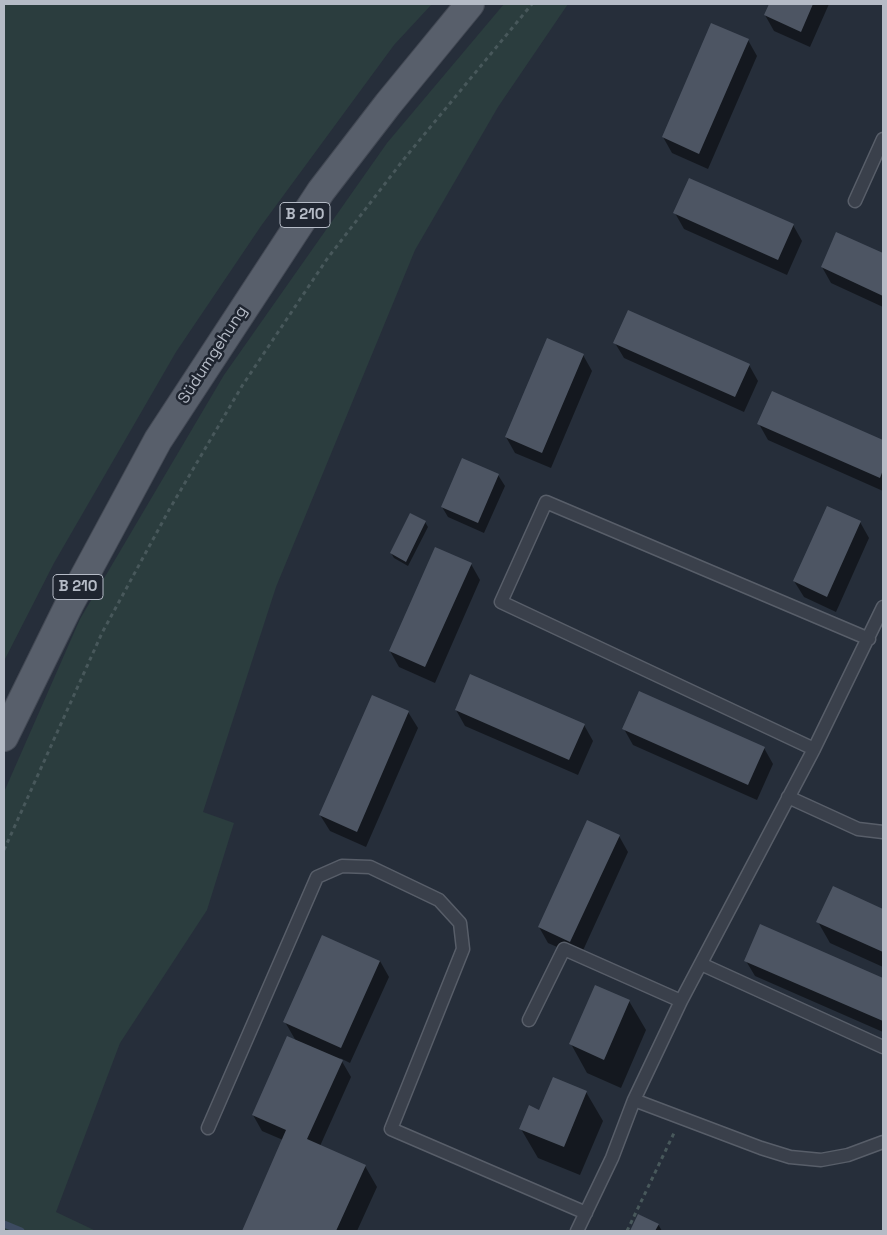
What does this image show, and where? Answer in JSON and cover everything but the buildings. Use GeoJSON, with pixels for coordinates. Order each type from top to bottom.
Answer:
{"type":"FeatureCollection","features":[{"type":"Feature","properties":{"kind":"main road","name":"Südumgehung"},"geometry":{"type":"LineString","coordinates":[[4,737],[68,605],[158,440],[321,191],[388,104],[470,4]]}},
{"type":"Feature","properties":{"kind":"lane"},"geometry":{"type":"LineString","coordinates":[[855,201],[883,139]]}},
{"type":"Feature","properties":{"kind":"lane"},"geometry":{"type":"LineString","coordinates":[[814,749],[501,602],[546,502],[869,639]]}},
{"type":"Feature","properties":{"kind":"lane"},"geometry":{"type":"LineString","coordinates":[[577,1231],[612,1158],[634,1100],[681,1001],[814,749],[883,607]]}},
{"type":"Feature","properties":{"kind":"lane"},"geometry":{"type":"LineString","coordinates":[[788,797],[858,829],[883,832]]}},
{"type":"Feature","properties":{"kind":"lane"},"geometry":{"type":"LineString","coordinates":[[208,1128],[317,878],[342,866],[370,868],[439,900],[460,923],[462,949],[391,1129],[586,1213]]}},
{"type":"Feature","properties":{"kind":"lane"},"geometry":{"type":"LineString","coordinates":[[528,1020],[564,949],[681,1001]]}},
{"type":"Feature","properties":{"kind":"lane"},"geometry":{"type":"LineString","coordinates":[[701,964],[883,1047]]}},
{"type":"Feature","properties":{"kind":"lane"},"geometry":{"type":"LineString","coordinates":[[634,1100],[790,1157],[821,1160],[848,1155],[883,1142]]}},
{"type":"Feature","properties":{"kind":"path"},"geometry":{"type":"LineString","coordinates":[[4,850],[102,633],[169,510],[242,386],[327,259],[404,159],[532,4]]}},
{"type":"Feature","properties":{"kind":"path"},"geometry":{"type":"LineString","coordinates":[[627,1231],[682,1118]]}},
{"type":"Feature","properties":{"kind":"shaded area"},"geometry":{"type":"Polygon","coordinates":[[[4,4],[432,4],[394,45],[261,226],[176,352],[54,563],[4,661],[4,4]]]}},
{"type":"Feature","properties":{"kind":"shaded area"},"geometry":{"type":"Polygon","coordinates":[[[504,4],[568,4],[498,107],[415,250],[276,587],[203,812],[234,823],[207,910],[120,1043],[56,1212],[96,1231],[4,1231],[4,792],[80,619],[224,375],[387,143],[504,4]]]}},
{"type":"Feature","properties":{"kind":"waterway"},"geometry":{"type":"LineString","coordinates":[[4,1224],[21,1231]]}}]}
